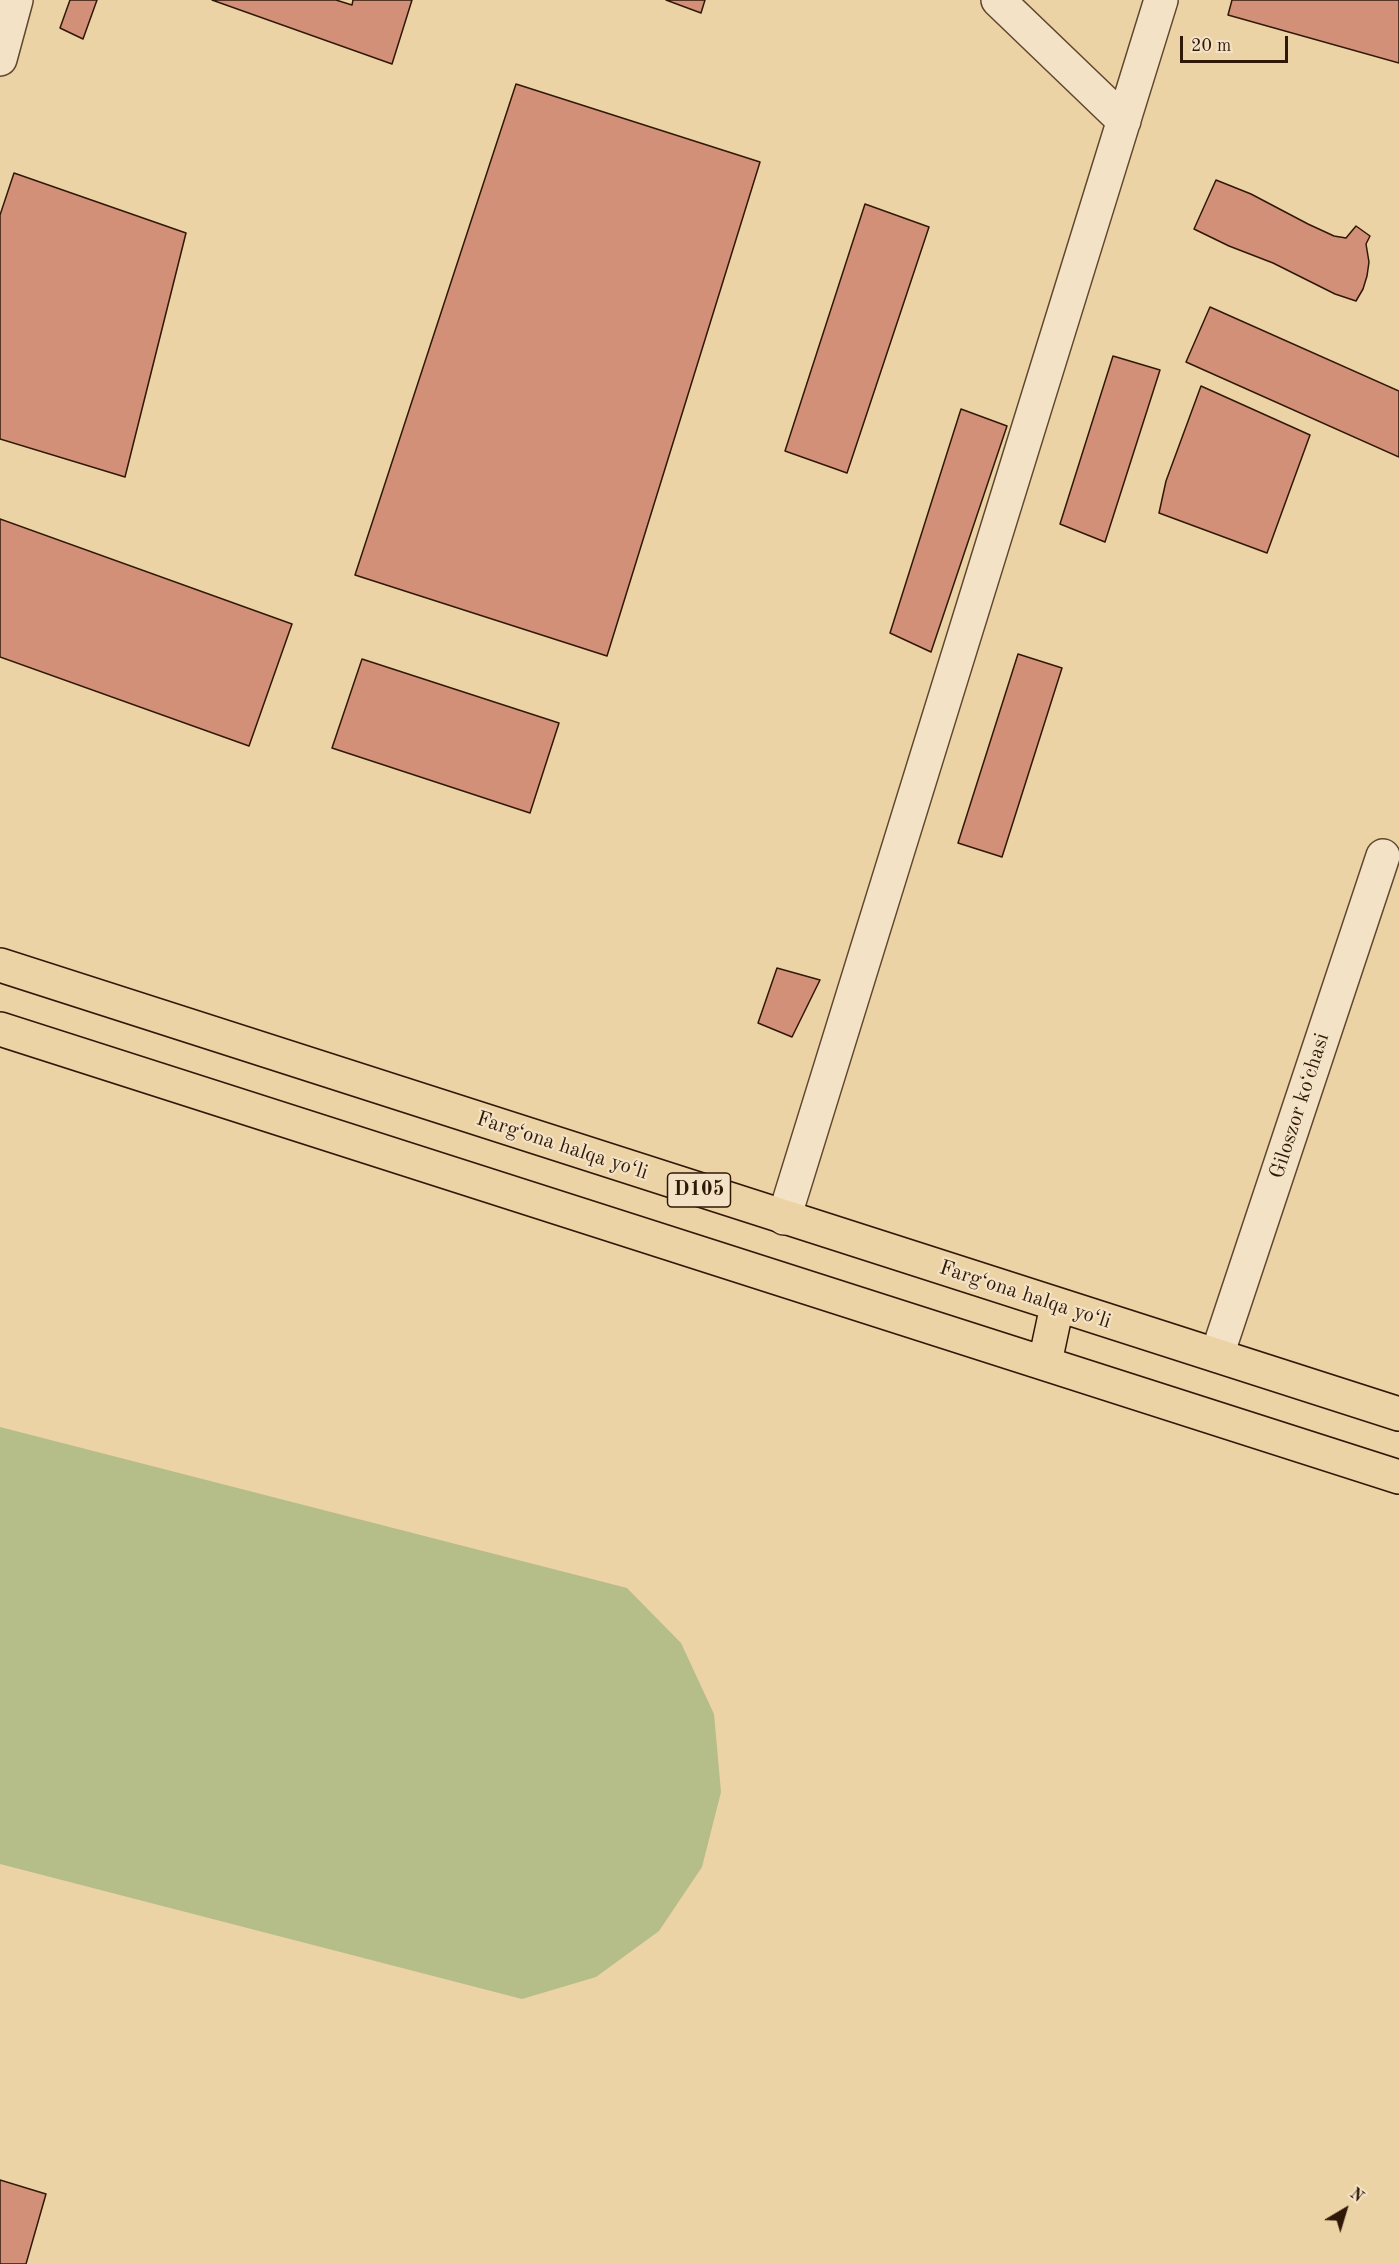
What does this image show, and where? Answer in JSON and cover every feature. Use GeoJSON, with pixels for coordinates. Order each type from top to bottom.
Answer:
{"type":"FeatureCollection","features":[{"type":"Feature","properties":{"kind":"highway","name":"Farg‘ona halqa yo‘li"},"geometry":{"type":"LineString","coordinates":[[0,965],[1399,1414]]}},
{"type":"Feature","properties":{"kind":"highway"},"geometry":{"type":"LineString","coordinates":[[0,1029],[1399,1477]]}},
{"type":"Feature","properties":{"kind":"highway"},"geometry":{"type":"LineString","coordinates":[[1045,1362],[1057,1306]]}},
{"type":"Feature","properties":{"kind":"street"},"geometry":{"type":"LineString","coordinates":[[998,0],[1124,121]]}},
{"type":"Feature","properties":{"kind":"street"},"geometry":{"type":"LineString","coordinates":[[784,1218],[1161,0]]}},
{"type":"Feature","properties":{"kind":"street"},"geometry":{"type":"LineString","coordinates":[[0,59],[10,3]]}},
{"type":"Feature","properties":{"kind":"street","name":"Giloszor koʻchasi"},"geometry":{"type":"LineString","coordinates":[[1216,1355],[1383,856]]}},
{"type":"Feature","properties":{"kind":"green space"},"geometry":{"type":"Polygon","coordinates":[[[0,1427],[627,1588],[681,1643],[714,1714],[721,1792],[702,1867],[659,1931],[596,1977],[522,1999],[0,1864],[0,1427]]]}},
{"type":"Feature","properties":{"kind":"building"},"geometry":{"type":"Polygon","coordinates":[[[70,0],[97,0],[83,39],[60,28],[70,0]]]}},
{"type":"Feature","properties":{"kind":"building"},"geometry":{"type":"Polygon","coordinates":[[[212,0],[336,0],[352,5],[353,0],[412,0],[392,64],[212,0]]]}},
{"type":"Feature","properties":{"kind":"building"},"geometry":{"type":"Polygon","coordinates":[[[666,0],[705,0],[701,13],[666,0]]]}},
{"type":"Feature","properties":{"kind":"building"},"geometry":{"type":"Polygon","coordinates":[[[1232,0],[1399,0],[1399,63],[1228,15],[1232,0]]]}},
{"type":"Feature","properties":{"kind":"building"},"geometry":{"type":"Polygon","coordinates":[[[516,84],[760,162],[607,656],[355,575],[516,84]]]}},
{"type":"Feature","properties":{"kind":"building"},"geometry":{"type":"Polygon","coordinates":[[[14,173],[186,233],[125,477],[0,439],[0,215],[14,173]]]}},
{"type":"Feature","properties":{"kind":"building"},"geometry":{"type":"Polygon","coordinates":[[[1216,180],[1251,194],[1334,236],[1346,238],[1356,226],[1370,236],[1366,244],[1369,262],[1367,276],[1356,301],[1335,294],[1273,263],[1194,229],[1216,180]]]}},
{"type":"Feature","properties":{"kind":"building"},"geometry":{"type":"Polygon","coordinates":[[[865,204],[929,227],[847,473],[785,451],[865,204]]]}},
{"type":"Feature","properties":{"kind":"building"},"geometry":{"type":"Polygon","coordinates":[[[1210,307],[1399,391],[1399,457],[1186,362],[1210,307]]]}},
{"type":"Feature","properties":{"kind":"building"},"geometry":{"type":"Polygon","coordinates":[[[1113,356],[1160,370],[1105,542],[1060,524],[1113,356]]]}},
{"type":"Feature","properties":{"kind":"building"},"geometry":{"type":"Polygon","coordinates":[[[1201,386],[1310,435],[1267,553],[1159,513],[1166,481],[1201,386]]]}},
{"type":"Feature","properties":{"kind":"building"},"geometry":{"type":"Polygon","coordinates":[[[961,409],[1007,426],[931,652],[890,633],[961,409]]]}},
{"type":"Feature","properties":{"kind":"building"},"geometry":{"type":"Polygon","coordinates":[[[0,519],[292,624],[249,746],[0,657],[0,519]]]}},
{"type":"Feature","properties":{"kind":"building"},"geometry":{"type":"Polygon","coordinates":[[[1018,654],[1062,668],[1002,857],[958,843],[1018,654]]]}},
{"type":"Feature","properties":{"kind":"building"},"geometry":{"type":"Polygon","coordinates":[[[362,659],[559,723],[530,813],[332,748],[362,659]]]}},
{"type":"Feature","properties":{"kind":"building"},"geometry":{"type":"Polygon","coordinates":[[[777,968],[820,980],[792,1037],[758,1023],[777,968]]]}},
{"type":"Feature","properties":{"kind":"building"},"geometry":{"type":"Polygon","coordinates":[[[0,2180],[46,2194],[26,2264],[0,2264],[0,2180]]]}}]}
